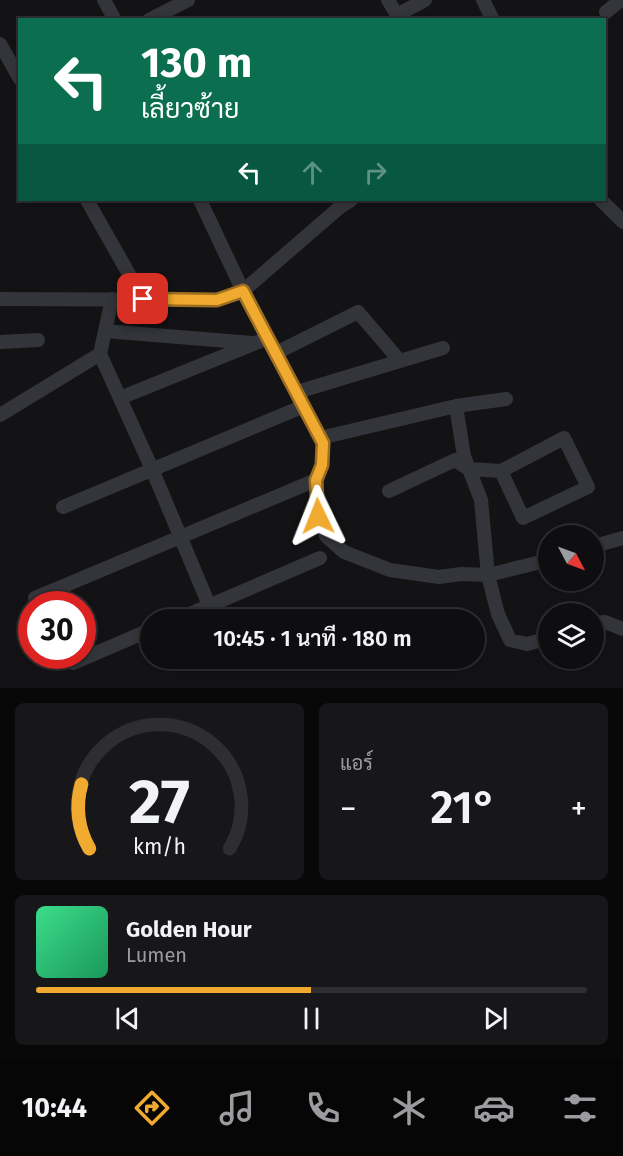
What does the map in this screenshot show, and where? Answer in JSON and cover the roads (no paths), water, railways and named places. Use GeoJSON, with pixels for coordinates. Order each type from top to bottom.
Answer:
{"type":"FeatureCollection","features":[{"type":"Feature","properties":{"kind":"street"},"geometry":{"type":"LineString","coordinates":[[104,0],[114,18]]}},
{"type":"Feature","properties":{"kind":"street"},"geometry":{"type":"LineString","coordinates":[[153,18],[188,0]]}},
{"type":"Feature","properties":{"kind":"street"},"geometry":{"type":"LineString","coordinates":[[388,0],[397,15],[425,0]]}},
{"type":"Feature","properties":{"kind":"street"},"geometry":{"type":"LineString","coordinates":[[483,0],[492,18]]}},
{"type":"Feature","properties":{"kind":"street"},"geometry":{"type":"LineString","coordinates":[[606,12],[621,0]]}},
{"type":"Feature","properties":{"kind":"street"},"geometry":{"type":"LineString","coordinates":[[0,44],[18,76]]}},
{"type":"Feature","properties":{"kind":"street"},"geometry":{"type":"LineString","coordinates":[[88,201],[143,299]]}},
{"type":"Feature","properties":{"kind":"street"},"geometry":{"type":"LineString","coordinates":[[200,201],[243,291],[263,341],[276,353],[323,443],[322,465],[316,480],[318,516],[326,536],[344,552],[390,570],[439,577],[461,574],[488,575],[538,563]]}},
{"type":"Feature","properties":{"kind":"street"},"geometry":{"type":"LineString","coordinates":[[0,299],[217,300],[243,291],[339,207],[349,201]]}},
{"type":"Feature","properties":{"kind":"street"},"geometry":{"type":"LineString","coordinates":[[602,201],[623,222]]}},
{"type":"Feature","properties":{"kind":"street"},"geometry":{"type":"LineString","coordinates":[[112,299],[100,354],[152,469],[209,605]]}},
{"type":"Feature","properties":{"kind":"street"},"geometry":{"type":"LineString","coordinates":[[276,353],[358,312],[400,361]]}},
{"type":"Feature","properties":{"kind":"street"},"geometry":{"type":"LineString","coordinates":[[105,331],[263,341]]}},
{"type":"Feature","properties":{"kind":"street"},"geometry":{"type":"LineString","coordinates":[[0,342],[38,340]]}},
{"type":"Feature","properties":{"kind":"street"},"geometry":{"type":"LineString","coordinates":[[120,398],[263,341]]}},
{"type":"Feature","properties":{"kind":"street"},"geometry":{"type":"LineString","coordinates":[[297,392],[443,348]]}},
{"type":"Feature","properties":{"kind":"street"},"geometry":{"type":"LineString","coordinates":[[0,415],[100,354]]}},
{"type":"Feature","properties":{"kind":"street"},"geometry":{"type":"LineString","coordinates":[[320,438],[456,406],[507,399]]}},
{"type":"Feature","properties":{"kind":"street"},"geometry":{"type":"LineString","coordinates":[[63,507],[304,406]]}},
{"type":"Feature","properties":{"kind":"street"},"geometry":{"type":"LineString","coordinates":[[456,406],[464,456],[481,500],[488,575],[498,614],[510,640],[527,645],[538,642]]}},
{"type":"Feature","properties":{"kind":"street"},"geometry":{"type":"LineString","coordinates":[[389,491],[455,460],[469,469],[501,471],[564,438],[588,487],[523,518],[501,471]]}},
{"type":"Feature","properties":{"kind":"street"},"geometry":{"type":"LineString","coordinates":[[52,591],[316,480]]}},
{"type":"Feature","properties":{"kind":"street"},"geometry":{"type":"LineString","coordinates":[[604,543],[623,538]]}},
{"type":"Feature","properties":{"kind":"street"},"geometry":{"type":"LineString","coordinates":[[200,609],[320,558]]}},
{"type":"Feature","properties":{"kind":"street"},"geometry":{"type":"LineString","coordinates":[[604,622],[623,629]]}},
{"type":"Feature","properties":{"kind":"street"},"geometry":{"type":"LineString","coordinates":[[96,653],[140,634]]}}]}
